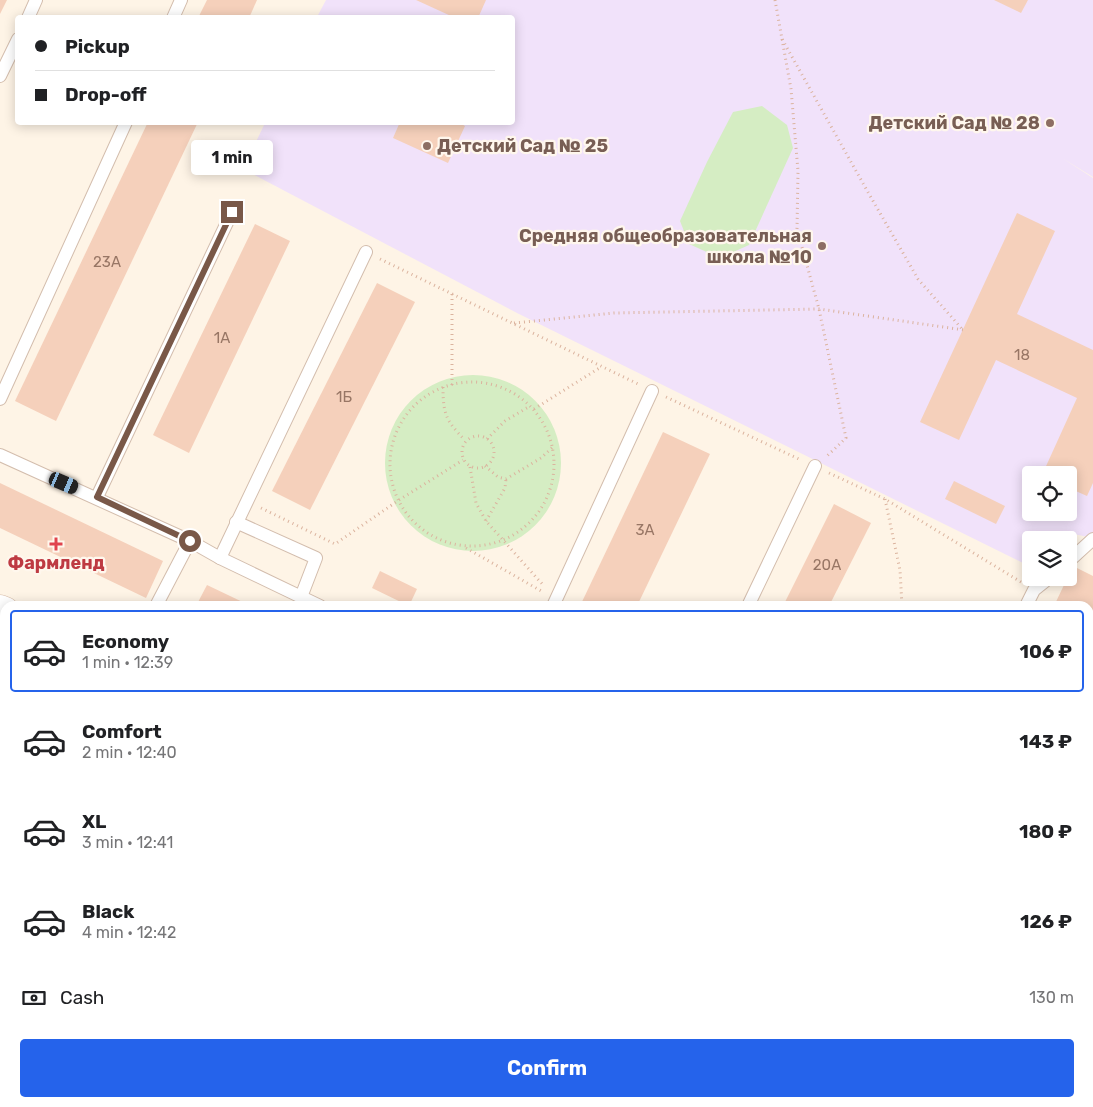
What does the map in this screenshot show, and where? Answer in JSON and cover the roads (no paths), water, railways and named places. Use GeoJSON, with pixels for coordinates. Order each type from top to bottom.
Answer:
{"type":"FeatureCollection","features":[{"type":"Feature","properties":{"kind":"lane"},"geometry":{"type":"LineString","coordinates":[[29,15],[36,0]]}},
{"type":"Feature","properties":{"kind":"lane"},"geometry":{"type":"LineString","coordinates":[[174,15],[181,0]]}},
{"type":"Feature","properties":{"kind":"lane"},"geometry":{"type":"LineString","coordinates":[[0,76],[15,45]]}},
{"type":"Feature","properties":{"kind":"lane"},"geometry":{"type":"LineString","coordinates":[[0,399],[125,125]]}},
{"type":"Feature","properties":{"kind":"lane"},"geometry":{"type":"LineString","coordinates":[[97,497],[232,212]]}},
{"type":"Feature","properties":{"kind":"lane"},"geometry":{"type":"LineString","coordinates":[[220,558],[366,252]]}},
{"type":"Feature","properties":{"kind":"lane"},"geometry":{"type":"LineString","coordinates":[[556,601],[652,391]]}},
{"type":"Feature","properties":{"kind":"lane"},"geometry":{"type":"LineString","coordinates":[[0,455],[97,497],[309,601]]}},
{"type":"Feature","properties":{"kind":"lane"},"geometry":{"type":"LineString","coordinates":[[750,601],[815,466]]}},
{"type":"Feature","properties":{"kind":"lane"},"geometry":{"type":"LineString","coordinates":[[236,522],[316,558],[301,597]]}},
{"type":"Feature","properties":{"kind":"lane"},"geometry":{"type":"LineString","coordinates":[[1077,554],[1093,539]]}},
{"type":"Feature","properties":{"kind":"lane"},"geometry":{"type":"LineString","coordinates":[[159,601],[190,541]]}},
{"type":"Feature","properties":{"kind":"lane"},"geometry":{"type":"LineString","coordinates":[[1028,601],[1034,590],[1039,586]]}},
{"type":"Feature","properties":{"kind":"place","name":"Детский Сад № 28"},"geometry":{"type":"Point","coordinates":[1050,123]}},
{"type":"Feature","properties":{"kind":"place","name":"Детский Сад № 25"},"geometry":{"type":"Point","coordinates":[427,146]}},
{"type":"Feature","properties":{"kind":"place","name":"Средняя общеобразовательная школа №10"},"geometry":{"type":"Point","coordinates":[822,246]}},
{"type":"Feature","properties":{"kind":"place","name":"Фармленд"},"geometry":{"type":"Point","coordinates":[56,544]}}]}
